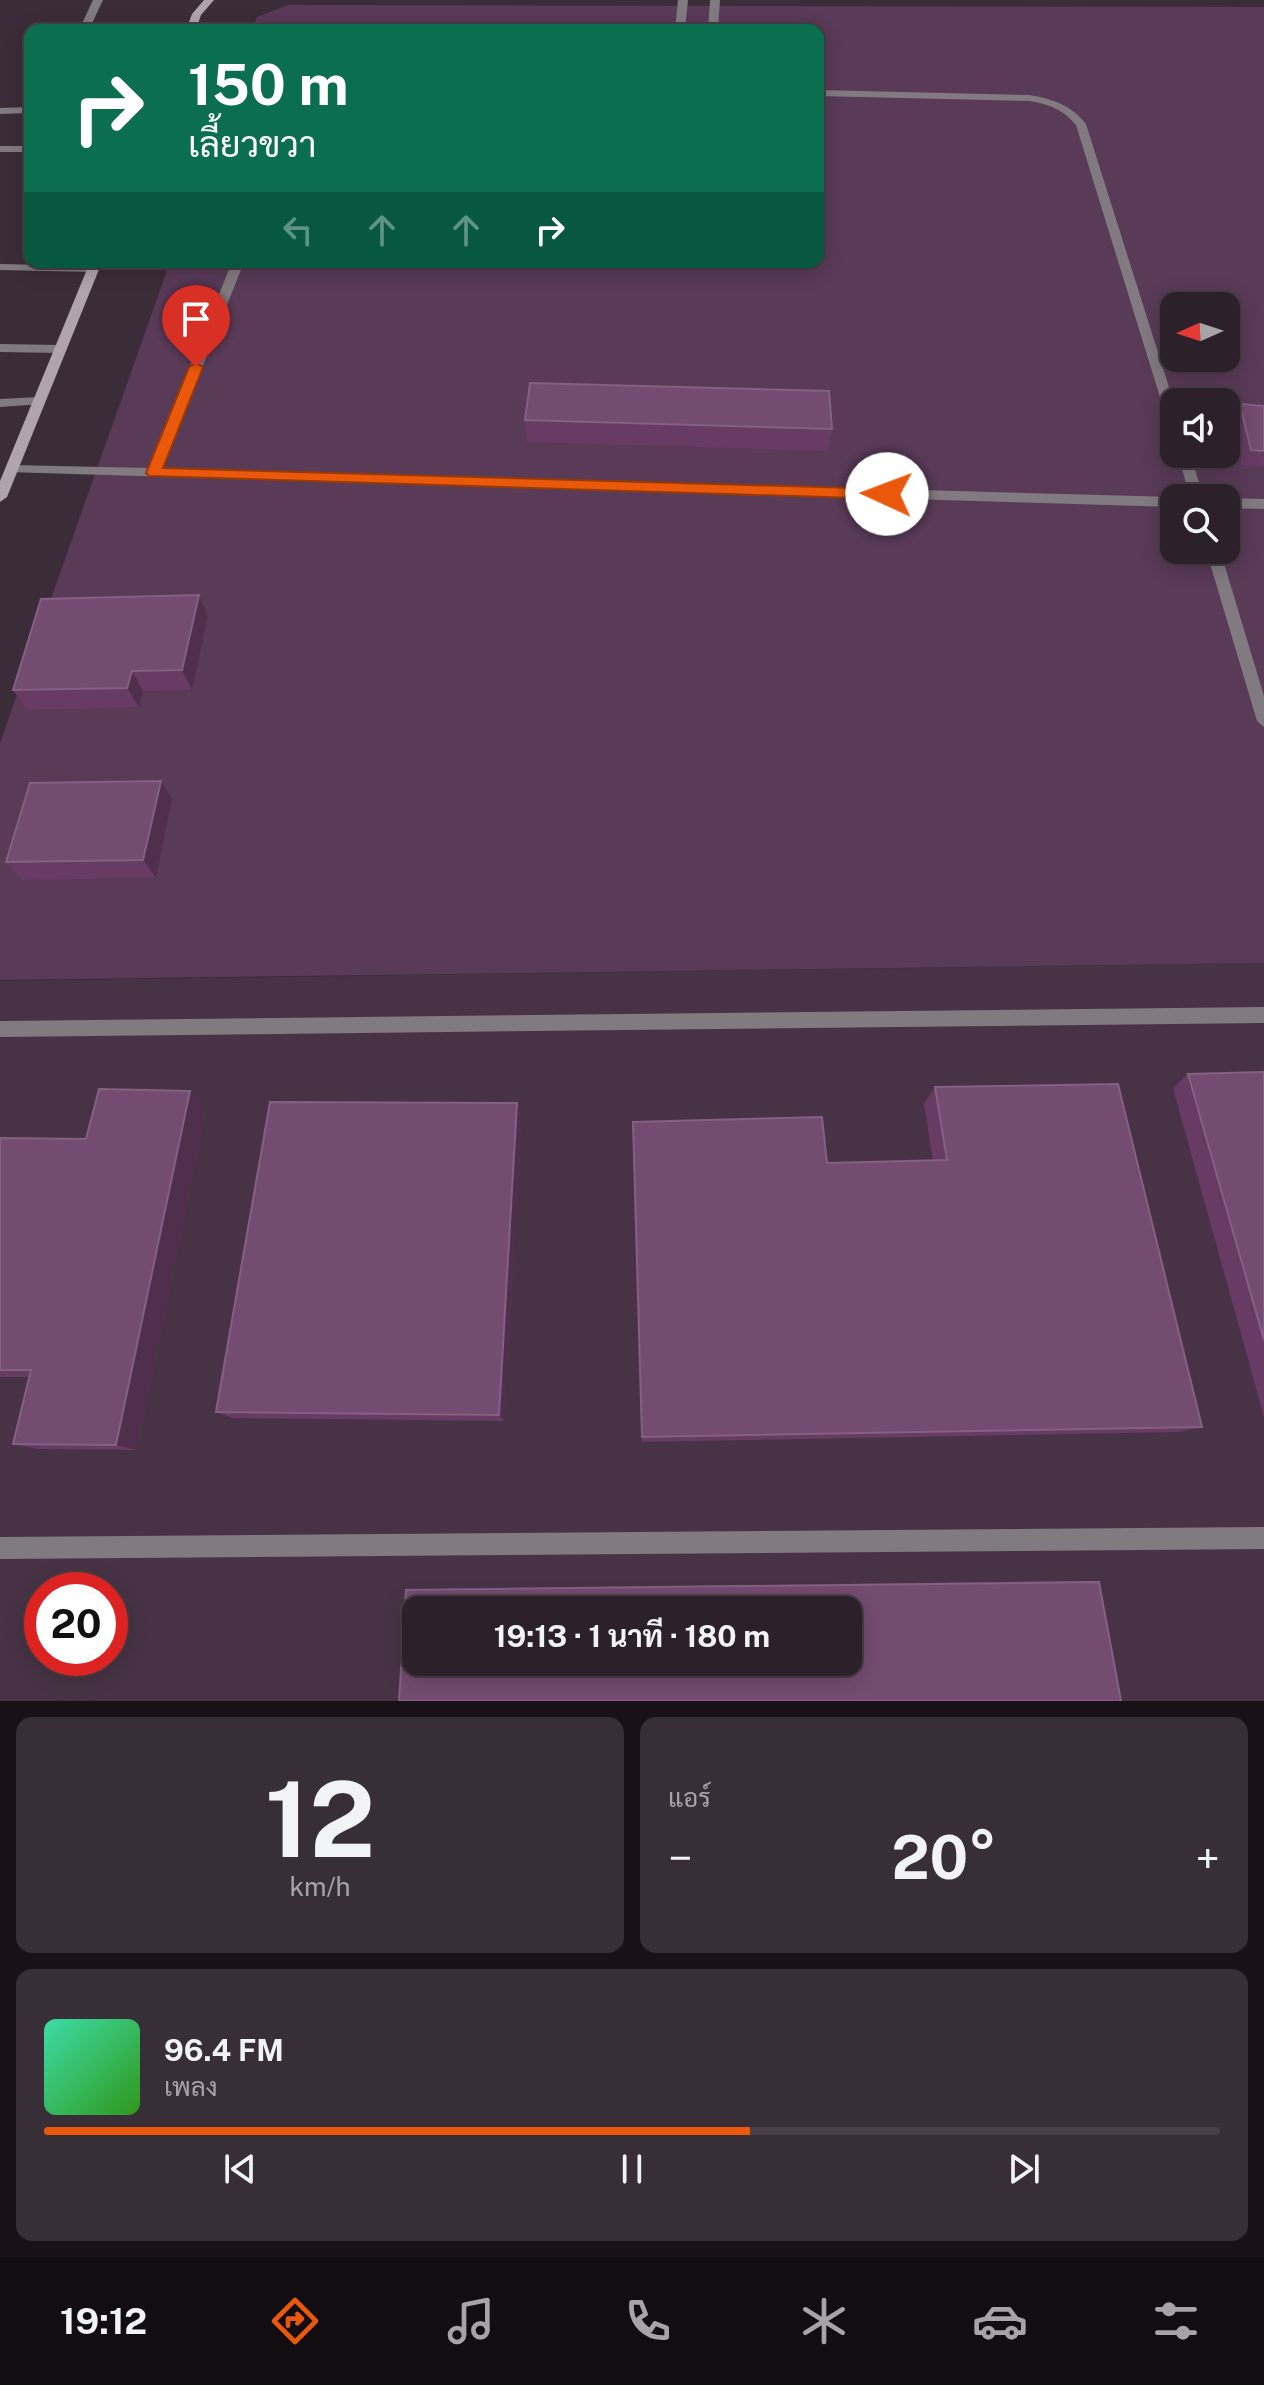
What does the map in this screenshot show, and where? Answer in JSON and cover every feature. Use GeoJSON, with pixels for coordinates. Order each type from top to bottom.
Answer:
{"type":"FeatureCollection","features":[{"type":"Feature","properties":{"kind":"street"},"geometry":{"type":"LineString","coordinates":[[196,0],[197,14]]}},
{"type":"Feature","properties":{"kind":"street"},"geometry":{"type":"LineString","coordinates":[[193,24],[209,0]]}},
{"type":"Feature","properties":{"kind":"street"},"geometry":{"type":"LineString","coordinates":[[0,497],[93,268]]}},
{"type":"Feature","properties":{"kind":"lane"},"geometry":{"type":"LineString","coordinates":[[87,24],[98,0]]}},
{"type":"Feature","properties":{"kind":"lane"},"geometry":{"type":"LineString","coordinates":[[681,24],[683,0]]}},
{"type":"Feature","properties":{"kind":"lane"},"geometry":{"type":"LineString","coordinates":[[713,24],[715,0]]}},
{"type":"Feature","properties":{"kind":"lane"},"geometry":{"type":"LineString","coordinates":[[824,93],[1029,98],[1058,104],[1073,113],[1081,124],[1163,388]]}},
{"type":"Feature","properties":{"kind":"lane"},"geometry":{"type":"LineString","coordinates":[[0,111],[24,110]]}},
{"type":"Feature","properties":{"kind":"lane"},"geometry":{"type":"LineString","coordinates":[[0,149],[24,149]]}},
{"type":"Feature","properties":{"kind":"lane"},"geometry":{"type":"LineString","coordinates":[[0,267],[24,267]]}},
{"type":"Feature","properties":{"kind":"lane"},"geometry":{"type":"LineString","coordinates":[[154,473],[236,268]]}},
{"type":"Feature","properties":{"kind":"lane"},"geometry":{"type":"LineString","coordinates":[[0,348],[60,349]]}},
{"type":"Feature","properties":{"kind":"lane"},"geometry":{"type":"LineString","coordinates":[[0,403],[39,401]]}},
{"type":"Feature","properties":{"kind":"lane"},"geometry":{"type":"LineString","coordinates":[[12,469],[1160,502]]}},
{"type":"Feature","properties":{"kind":"lane"},"geometry":{"type":"LineString","coordinates":[[1240,504],[1261,506]]}},
{"type":"Feature","properties":{"kind":"lane"},"geometry":{"type":"LineString","coordinates":[[1217,564],[1264,721]]}},
{"type":"Feature","properties":{"kind":"lane"},"geometry":{"type":"LineString","coordinates":[[0,1029],[1264,1015]]}},
{"type":"Feature","properties":{"kind":"lane"},"geometry":{"type":"LineString","coordinates":[[0,1548],[1264,1538]]}},
{"type":"Feature","properties":{"kind":"shaded area"},"geometry":{"type":"Polygon","coordinates":[[[288,5],[1264,7],[1264,963],[0,980],[0,743],[168,268],[824,268],[824,24],[254,24],[257,17],[288,5]]]}},
{"type":"Feature","properties":{"kind":"shaded area"},"geometry":{"type":"Polygon","coordinates":[[[1264,963],[1264,1701],[0,1701],[0,981],[1264,963]]]}},
{"type":"Feature","properties":{"kind":"building"},"geometry":{"type":"Polygon","coordinates":[[[530,383],[829,391],[832,429],[525,420],[530,383]]]}},
{"type":"Feature","properties":{"kind":"building"},"geometry":{"type":"Polygon","coordinates":[[[1240,404],[1264,406],[1264,451],[1251,450],[1240,404]]]}},
{"type":"Feature","properties":{"kind":"building"},"geometry":{"type":"Polygon","coordinates":[[[199,595],[182,670],[132,671],[127,688],[13,690],[41,599],[199,595]]]}},
{"type":"Feature","properties":{"kind":"building"},"geometry":{"type":"Polygon","coordinates":[[[161,781],[143,860],[6,862],[30,783],[161,781]]]}},
{"type":"Feature","properties":{"kind":"building"},"geometry":{"type":"Polygon","coordinates":[[[1263,1072],[1264,1076],[1264,1340],[1188,1074],[1263,1072]]]}},
{"type":"Feature","properties":{"kind":"building"},"geometry":{"type":"Polygon","coordinates":[[[1118,1084],[1202,1427],[642,1437],[633,1122],[822,1117],[827,1163],[947,1160],[935,1087],[1118,1084]]]}},
{"type":"Feature","properties":{"kind":"building"},"geometry":{"type":"Polygon","coordinates":[[[99,1089],[190,1091],[116,1445],[13,1444],[31,1370],[0,1370],[0,1138],[86,1139],[99,1089]]]}},
{"type":"Feature","properties":{"kind":"building"},"geometry":{"type":"Polygon","coordinates":[[[270,1102],[517,1103],[499,1415],[216,1412],[270,1102]]]}},
{"type":"Feature","properties":{"kind":"building"},"geometry":{"type":"Polygon","coordinates":[[[1099,1582],[1121,1701],[399,1701],[402,1653],[402,1676],[862,1676],[862,1596],[406,1596],[406,1590],[1099,1582]]]}},
{"type":"Feature","properties":{"kind":"route"},"geometry":{"type":"LineString","coordinates":[[196,367],[154,473],[887,494]]}}]}
